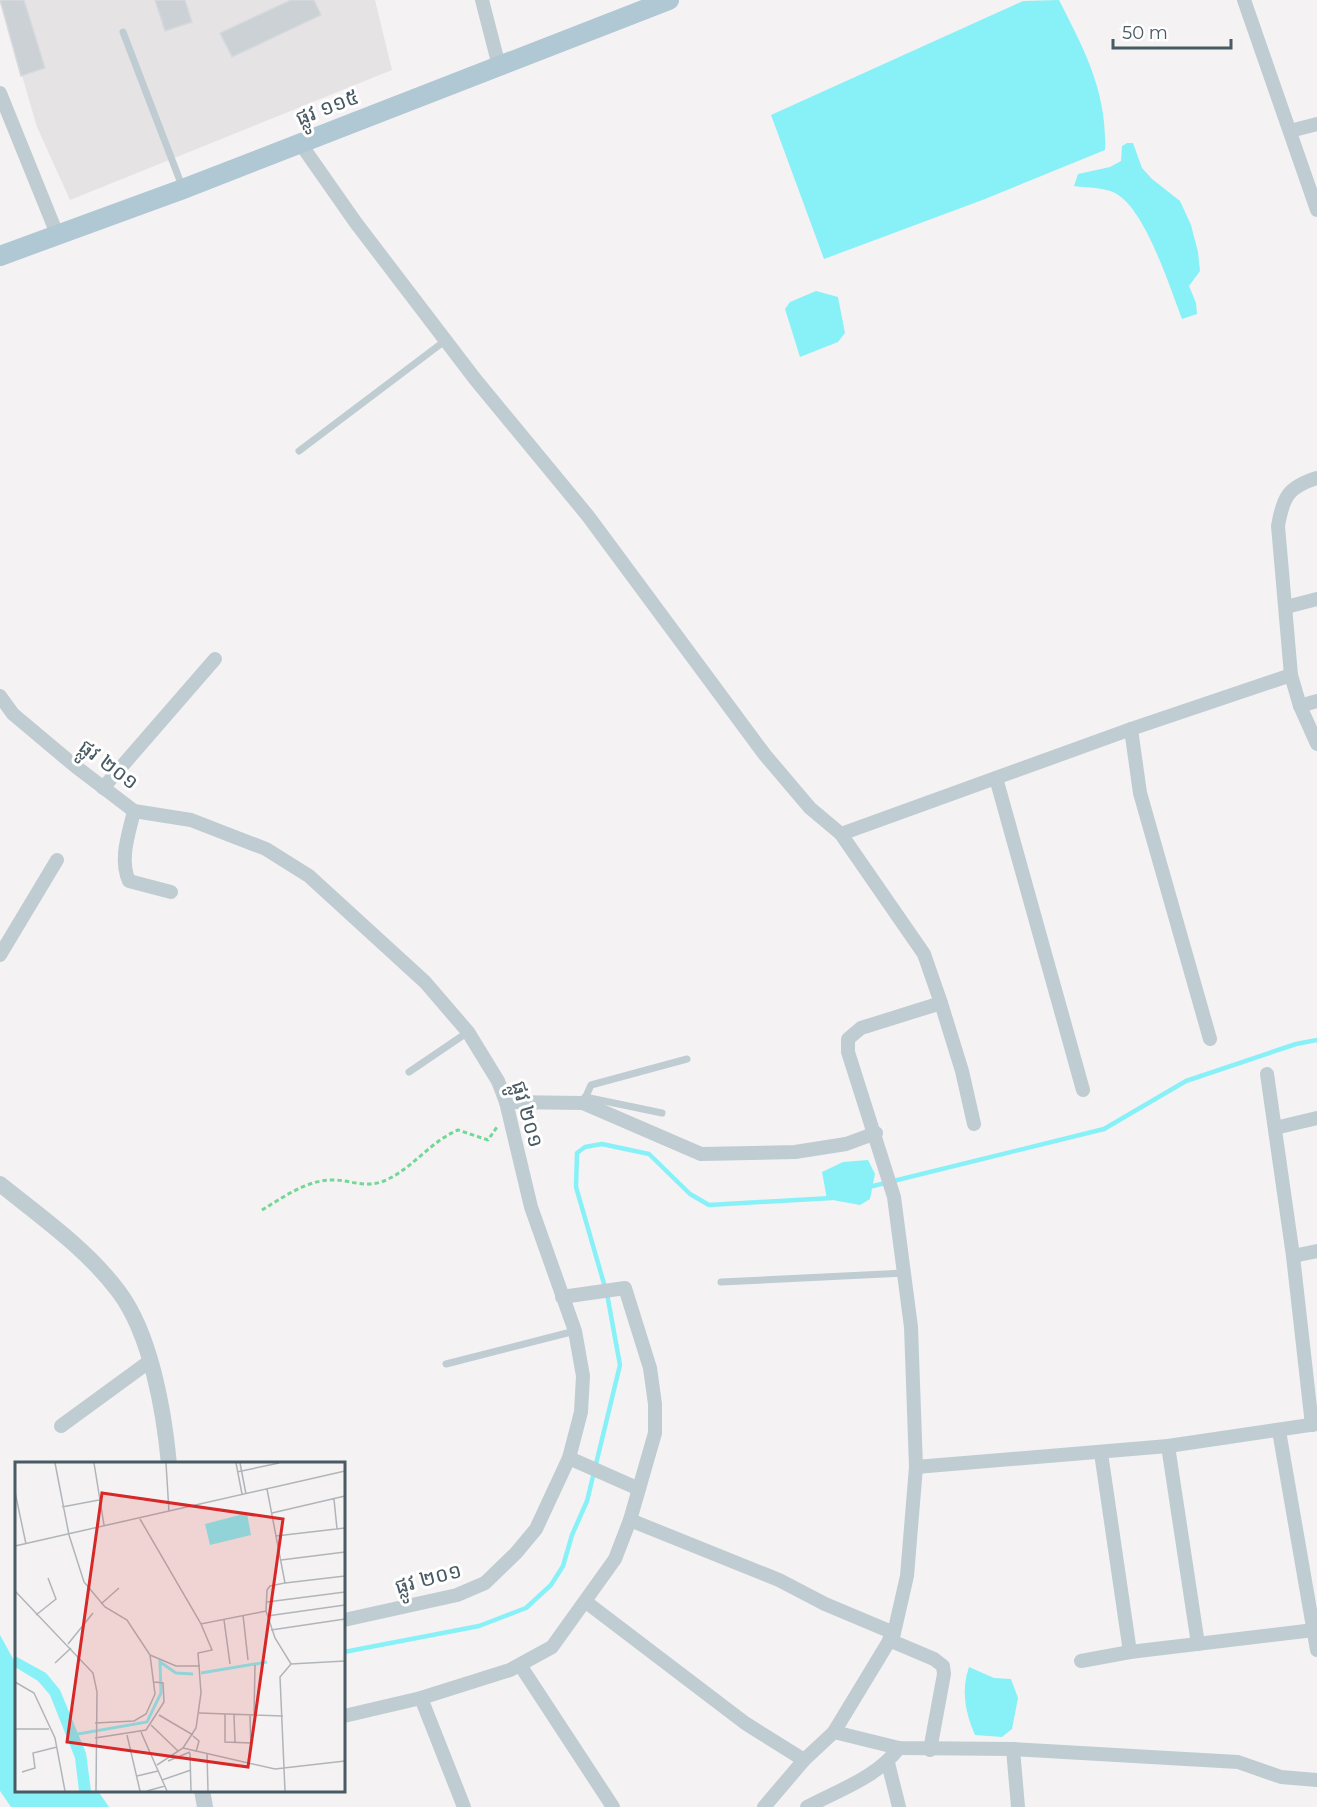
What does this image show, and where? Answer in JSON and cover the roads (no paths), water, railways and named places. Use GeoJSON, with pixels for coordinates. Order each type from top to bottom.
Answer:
{"type":"FeatureCollection","features":[{"type":"Feature","properties":{"kind":"main road","name":"ផ្លូវ ១១៥"},"geometry":{"type":"LineString","coordinates":[[0,256],[183,189],[669,0]]}},
{"type":"Feature","properties":{"kind":"street"},"geometry":{"type":"LineString","coordinates":[[482,0],[499,66]]}},
{"type":"Feature","properties":{"kind":"street"},"geometry":{"type":"LineString","coordinates":[[1244,0],[1317,210]]}},
{"type":"Feature","properties":{"kind":"street"},"geometry":{"type":"LineString","coordinates":[[0,93],[57,234]]}},
{"type":"Feature","properties":{"kind":"street"},"geometry":{"type":"LineString","coordinates":[[1290,131],[1317,124]]}},
{"type":"Feature","properties":{"kind":"street"},"geometry":{"type":"LineString","coordinates":[[300,143],[446,340],[588,516],[765,755],[810,808],[841,834],[924,954],[962,1071],[974,1124]]}},
{"type":"Feature","properties":{"kind":"street"},"geometry":{"type":"LineString","coordinates":[[1317,478],[1291,489],[1282,504],[1278,526],[1291,675],[1300,706],[1317,744]]}},
{"type":"Feature","properties":{"kind":"street"},"geometry":{"type":"LineString","coordinates":[[1286,607],[1317,599]]}},
{"type":"Feature","properties":{"kind":"street"},"geometry":{"type":"LineString","coordinates":[[103,788],[215,660]]}},
{"type":"Feature","properties":{"kind":"street"},"geometry":{"type":"LineString","coordinates":[[841,834],[1131,729],[1291,675]]}},
{"type":"Feature","properties":{"kind":"street","name":"ផ្លូវ ២០១"},"geometry":{"type":"LineString","coordinates":[[0,696],[14,714],[103,788],[135,811],[191,820],[266,849],[309,876],[425,981],[468,1032],[498,1081],[507,1108],[531,1207],[575,1331],[583,1376],[581,1412],[569,1458],[536,1529],[516,1553],[485,1583],[457,1595],[345,1620]]}},
{"type":"Feature","properties":{"kind":"street"},"geometry":{"type":"LineString","coordinates":[[1300,706],[1317,701]]}},
{"type":"Feature","properties":{"kind":"street"},"geometry":{"type":"LineString","coordinates":[[1131,729],[1140,793],[1210,1039]]}},
{"type":"Feature","properties":{"kind":"street"},"geometry":{"type":"LineString","coordinates":[[996,778],[1083,1090]]}},
{"type":"Feature","properties":{"kind":"street"},"geometry":{"type":"LineString","coordinates":[[135,811],[125,844],[126,873],[129,881],[171,892]]}},
{"type":"Feature","properties":{"kind":"street"},"geometry":{"type":"LineString","coordinates":[[0,955],[57,860]]}},
{"type":"Feature","properties":{"kind":"street"},"geometry":{"type":"LineString","coordinates":[[764,1807],[804,1760],[834,1732],[892,1636],[907,1576],[916,1467],[911,1327],[893,1193],[876,1133],[848,1052],[848,1039],[861,1028],[941,1004]]}},
{"type":"Feature","properties":{"kind":"street"},"geometry":{"type":"LineString","coordinates":[[916,1467],[1168,1446],[1314,1425],[1267,1074]]}},
{"type":"Feature","properties":{"kind":"street"},"geometry":{"type":"LineString","coordinates":[[507,1108],[584,1100],[701,1154],[795,1152],[846,1144],[876,1133]]}},
{"type":"Feature","properties":{"kind":"street"},"geometry":{"type":"LineString","coordinates":[[1275,1128],[1317,1118]]}},
{"type":"Feature","properties":{"kind":"street"},"geometry":{"type":"LineString","coordinates":[[0,1184],[81,1250],[120,1293],[134,1318],[150,1361],[170,1462]]}},
{"type":"Feature","properties":{"kind":"street"},"geometry":{"type":"LineString","coordinates":[[1293,1256],[1317,1251]]}},
{"type":"Feature","properties":{"kind":"street"},"geometry":{"type":"LineString","coordinates":[[345,1716],[421,1698],[520,1665],[552,1647],[615,1559],[630,1520],[655,1433],[656,1404],[651,1368],[625,1288],[562,1297]]}},
{"type":"Feature","properties":{"kind":"street"},"geometry":{"type":"LineString","coordinates":[[61,1426],[150,1361]]}},
{"type":"Feature","properties":{"kind":"street"},"geometry":{"type":"LineString","coordinates":[[1279,1431],[1317,1650]]}},
{"type":"Feature","properties":{"kind":"street"},"geometry":{"type":"LineString","coordinates":[[1168,1446],[1198,1644]]}},
{"type":"Feature","properties":{"kind":"street"},"geometry":{"type":"LineString","coordinates":[[1101,1453],[1130,1652]]}},
{"type":"Feature","properties":{"kind":"street"},"geometry":{"type":"LineString","coordinates":[[569,1458],[639,1489]]}},
{"type":"Feature","properties":{"kind":"street"},"geometry":{"type":"LineString","coordinates":[[630,1520],[779,1580],[934,1659],[943,1666],[944,1674],[930,1750]]}},
{"type":"Feature","properties":{"kind":"street"},"geometry":{"type":"LineString","coordinates":[[586,1602],[745,1723],[804,1760]]}},
{"type":"Feature","properties":{"kind":"street"},"geometry":{"type":"LineString","coordinates":[[1080,1661],[1130,1652],[1314,1630]]}},
{"type":"Feature","properties":{"kind":"street"},"geometry":{"type":"LineString","coordinates":[[520,1665],[613,1807]]}},
{"type":"Feature","properties":{"kind":"street"},"geometry":{"type":"LineString","coordinates":[[421,1698],[464,1807]]}},
{"type":"Feature","properties":{"kind":"street"},"geometry":{"type":"LineString","coordinates":[[834,1732],[899,1748],[1013,1749],[1238,1762],[1281,1777],[1317,1780]]}},
{"type":"Feature","properties":{"kind":"street"},"geometry":{"type":"LineString","coordinates":[[807,1807],[871,1775],[888,1763],[899,1748]]}},
{"type":"Feature","properties":{"kind":"street"},"geometry":{"type":"LineString","coordinates":[[1013,1749],[1018,1807]]}},
{"type":"Feature","properties":{"kind":"street"},"geometry":{"type":"LineString","coordinates":[[888,1763],[899,1807]]}},
{"type":"Feature","properties":{"kind":"street"},"geometry":{"type":"LineString","coordinates":[[202,1792],[205,1807]]}},
{"type":"Feature","properties":{"kind":"lane"},"geometry":{"type":"LineString","coordinates":[[123,32],[183,189]]}},
{"type":"Feature","properties":{"kind":"lane"},"geometry":{"type":"LineString","coordinates":[[299,451],[446,340]]}},
{"type":"Feature","properties":{"kind":"lane"},"geometry":{"type":"LineString","coordinates":[[409,1072],[468,1032]]}},
{"type":"Feature","properties":{"kind":"lane"},"geometry":{"type":"LineString","coordinates":[[662,1113],[584,1100],[591,1085],[687,1059]]}},
{"type":"Feature","properties":{"kind":"lane"},"geometry":{"type":"LineString","coordinates":[[721,1282],[905,1273]]}},
{"type":"Feature","properties":{"kind":"lane"},"geometry":{"type":"LineString","coordinates":[[446,1364],[575,1331]]}},
{"type":"Feature","properties":{"kind":"water"},"geometry":{"type":"Polygon","coordinates":[[[1059,0],[1086,55],[1098,90],[1105,129],[1105,150],[985,199],[824,259],[771,115],[1023,1],[1059,0]]]}},
{"type":"Feature","properties":{"kind":"water"},"geometry":{"type":"Polygon","coordinates":[[[1133,143],[1142,168],[1152,179],[1180,201],[1191,225],[1200,271],[1189,286],[1196,303],[1197,314],[1182,319],[1146,231],[1126,201],[1110,191],[1074,186],[1078,174],[1110,167],[1121,161],[1122,146],[1133,143]]]}},
{"type":"Feature","properties":{"kind":"water"},"geometry":{"type":"Polygon","coordinates":[[[816,291],[838,297],[845,333],[838,342],[800,357],[785,309],[790,302],[816,291]]]}},
{"type":"Feature","properties":{"kind":"water"},"geometry":{"type":"Polygon","coordinates":[[[868,1160],[875,1174],[870,1199],[860,1205],[827,1199],[822,1172],[843,1162],[868,1160]]]}},
{"type":"Feature","properties":{"kind":"water"},"geometry":{"type":"Polygon","coordinates":[[[0,1635],[15,1662],[15,1792],[99,1792],[109,1807],[11,1807],[0,1791],[0,1635]]]}},
{"type":"Feature","properties":{"kind":"water"},"geometry":{"type":"Polygon","coordinates":[[[969,1667],[994,1678],[1011,1679],[1018,1698],[1012,1729],[1002,1737],[975,1735],[965,1701],[965,1684],[969,1667]]]}},
{"type":"Feature","properties":{"kind":"waterway"},"geometry":{"type":"LineString","coordinates":[[869,1187],[1104,1129],[1186,1081],[1296,1044],[1317,1040]]}},
{"type":"Feature","properties":{"kind":"waterway"},"geometry":{"type":"LineString","coordinates":[[345,1652],[479,1626],[526,1608],[551,1585],[563,1566],[572,1535],[587,1501],[620,1365],[607,1294],[576,1187],[577,1153],[585,1147],[602,1144],[649,1154],[690,1194],[709,1205],[832,1198]]}}]}
